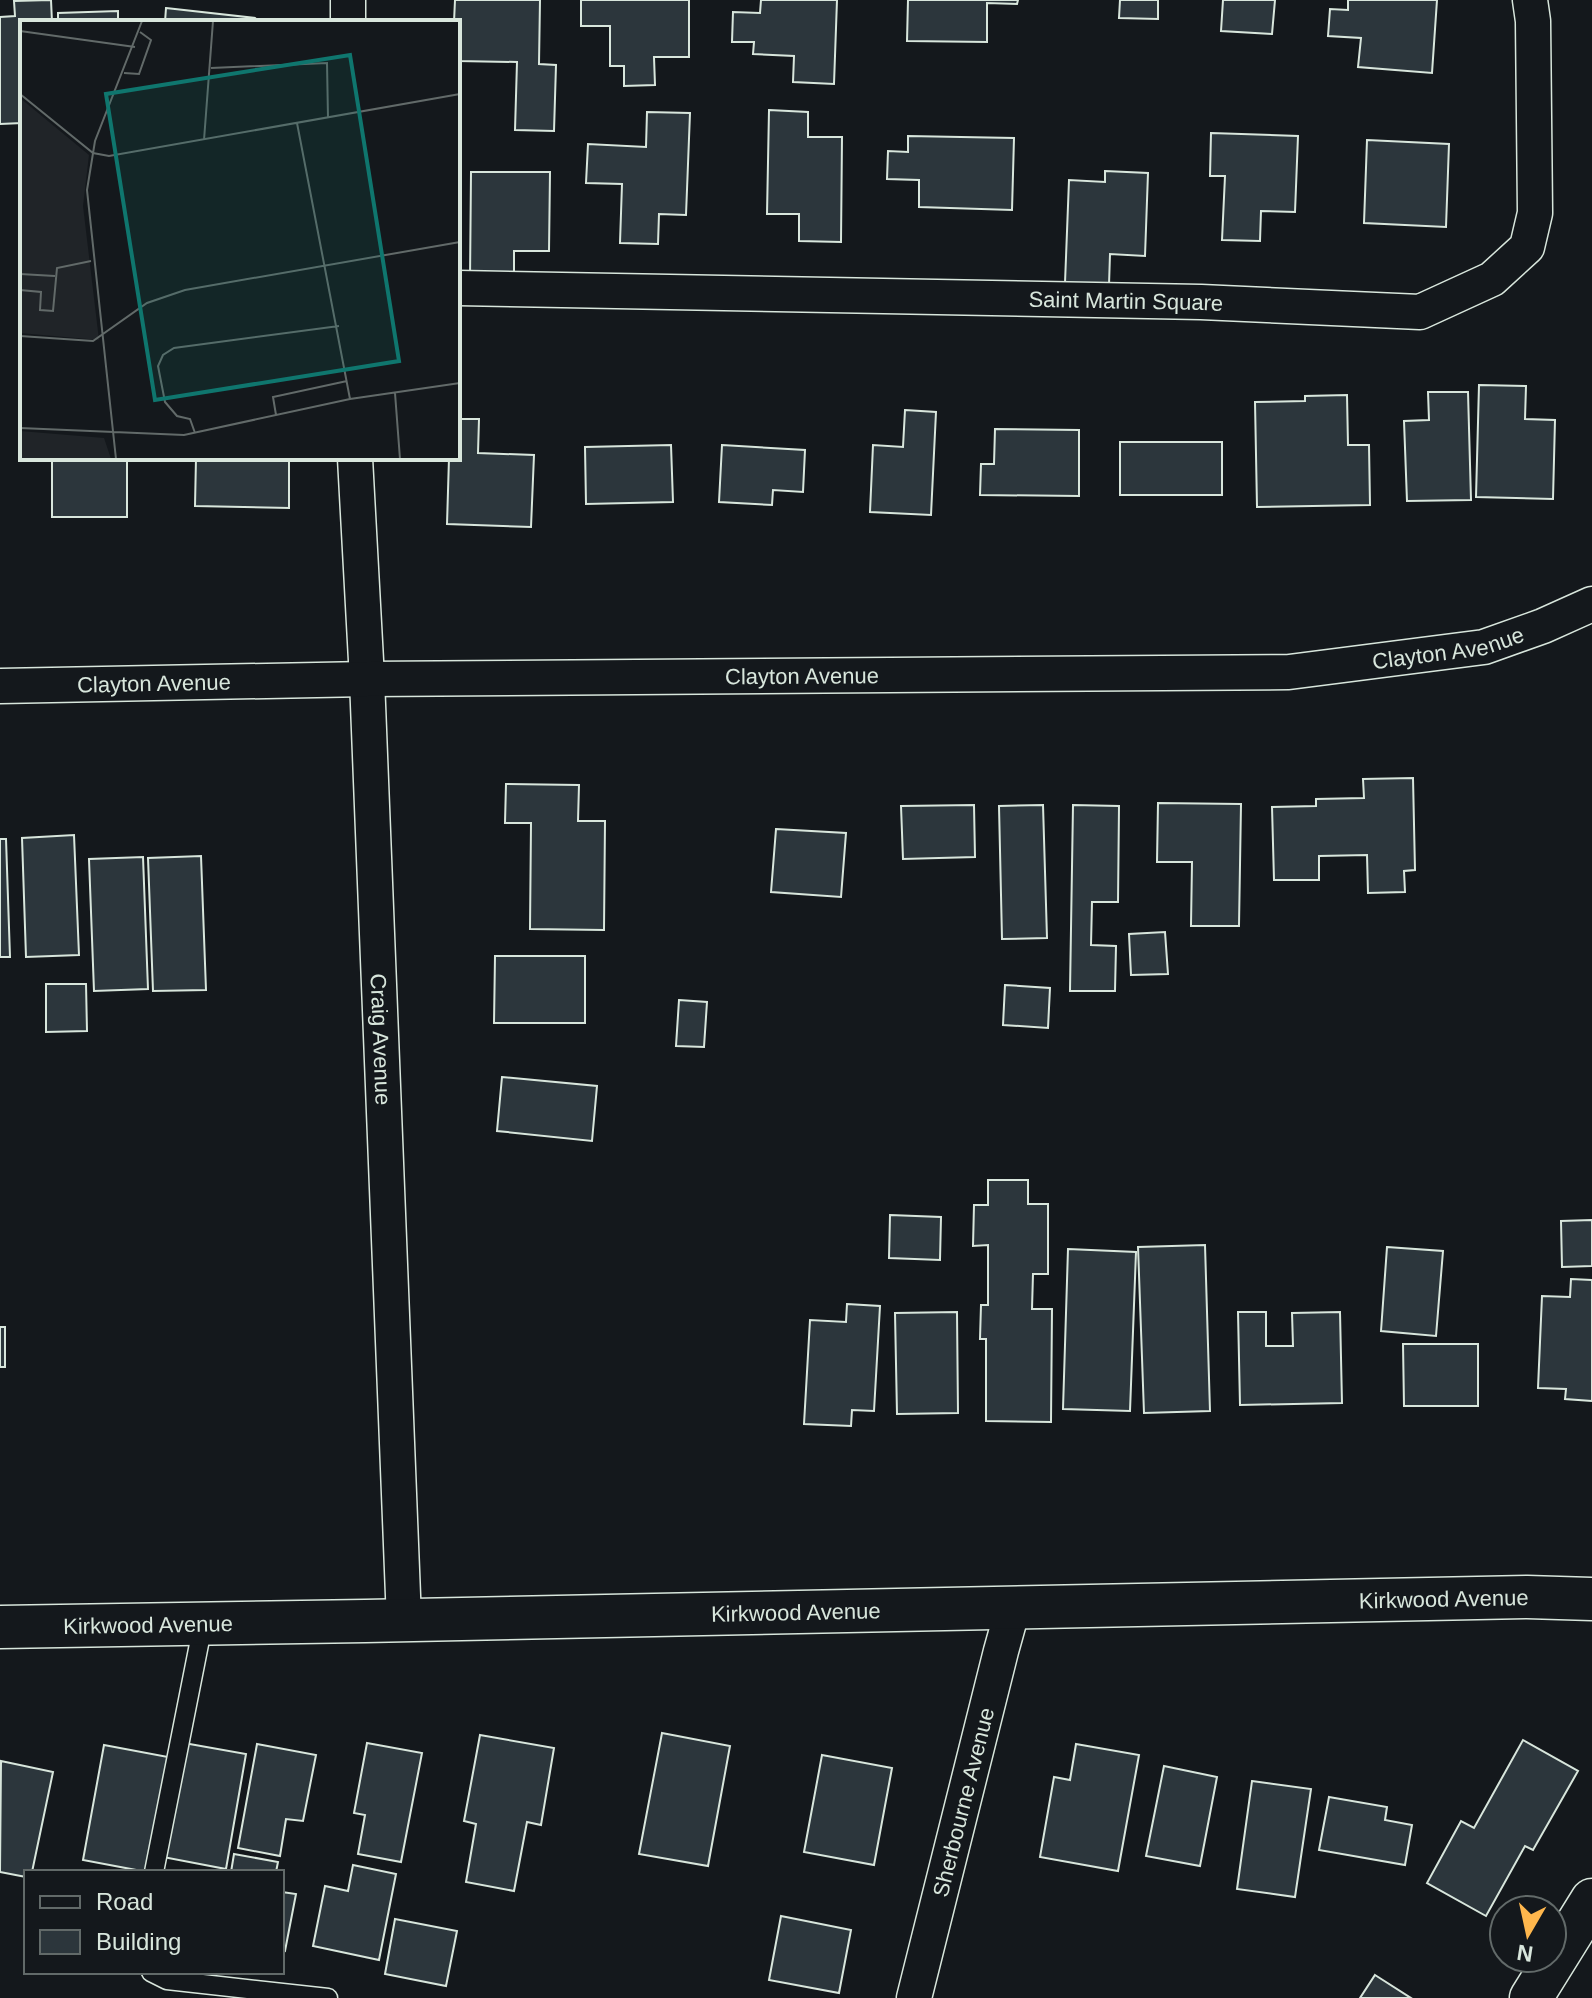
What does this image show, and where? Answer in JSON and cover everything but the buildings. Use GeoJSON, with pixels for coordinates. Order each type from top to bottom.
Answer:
{"type":"FeatureCollection","features":[{"type":"Feature","properties":{"kind":"street","name":"Saint Martin Square"},"geometry":{"type":"LineString","coordinates":[[460,288],[1201,302],[1420,312],[1492,279],[1527,247],[1535,213],[1533,21],[1530,0]]}},
{"type":"Feature","properties":{"kind":"street","name":"Craig Avenue"},"geometry":{"type":"LineString","coordinates":[[355,460],[367,679],[404,1621]]}},
{"type":"Feature","properties":{"kind":"street","name":"Clayton Avenue"},"geometry":{"type":"LineString","coordinates":[[0,686],[367,679],[1289,672],[1484,647],[1592,604]]}},
{"type":"Feature","properties":{"kind":"street","name":"Kirkwood Avenue"},"geometry":{"type":"LineString","coordinates":[[0,1627],[1527,1597],[1592,1599]]}},
{"type":"Feature","properties":{"kind":"street","name":"Sherbourne Avenue"},"geometry":{"type":"LineString","coordinates":[[914,1998],[1013,1608]]}},
{"type":"Feature","properties":{"kind":"street"},"geometry":{"type":"LineString","coordinates":[[1531,1998],[1592,1900]]}},
{"type":"Feature","properties":{"kind":"lane"},"geometry":{"type":"LineString","coordinates":[[154,1870],[203,1624]]}},
{"type":"Feature","properties":{"kind":"lane"},"geometry":{"type":"LineString","coordinates":[[155,1974],[167,1980],[328,1998]]}}]}
